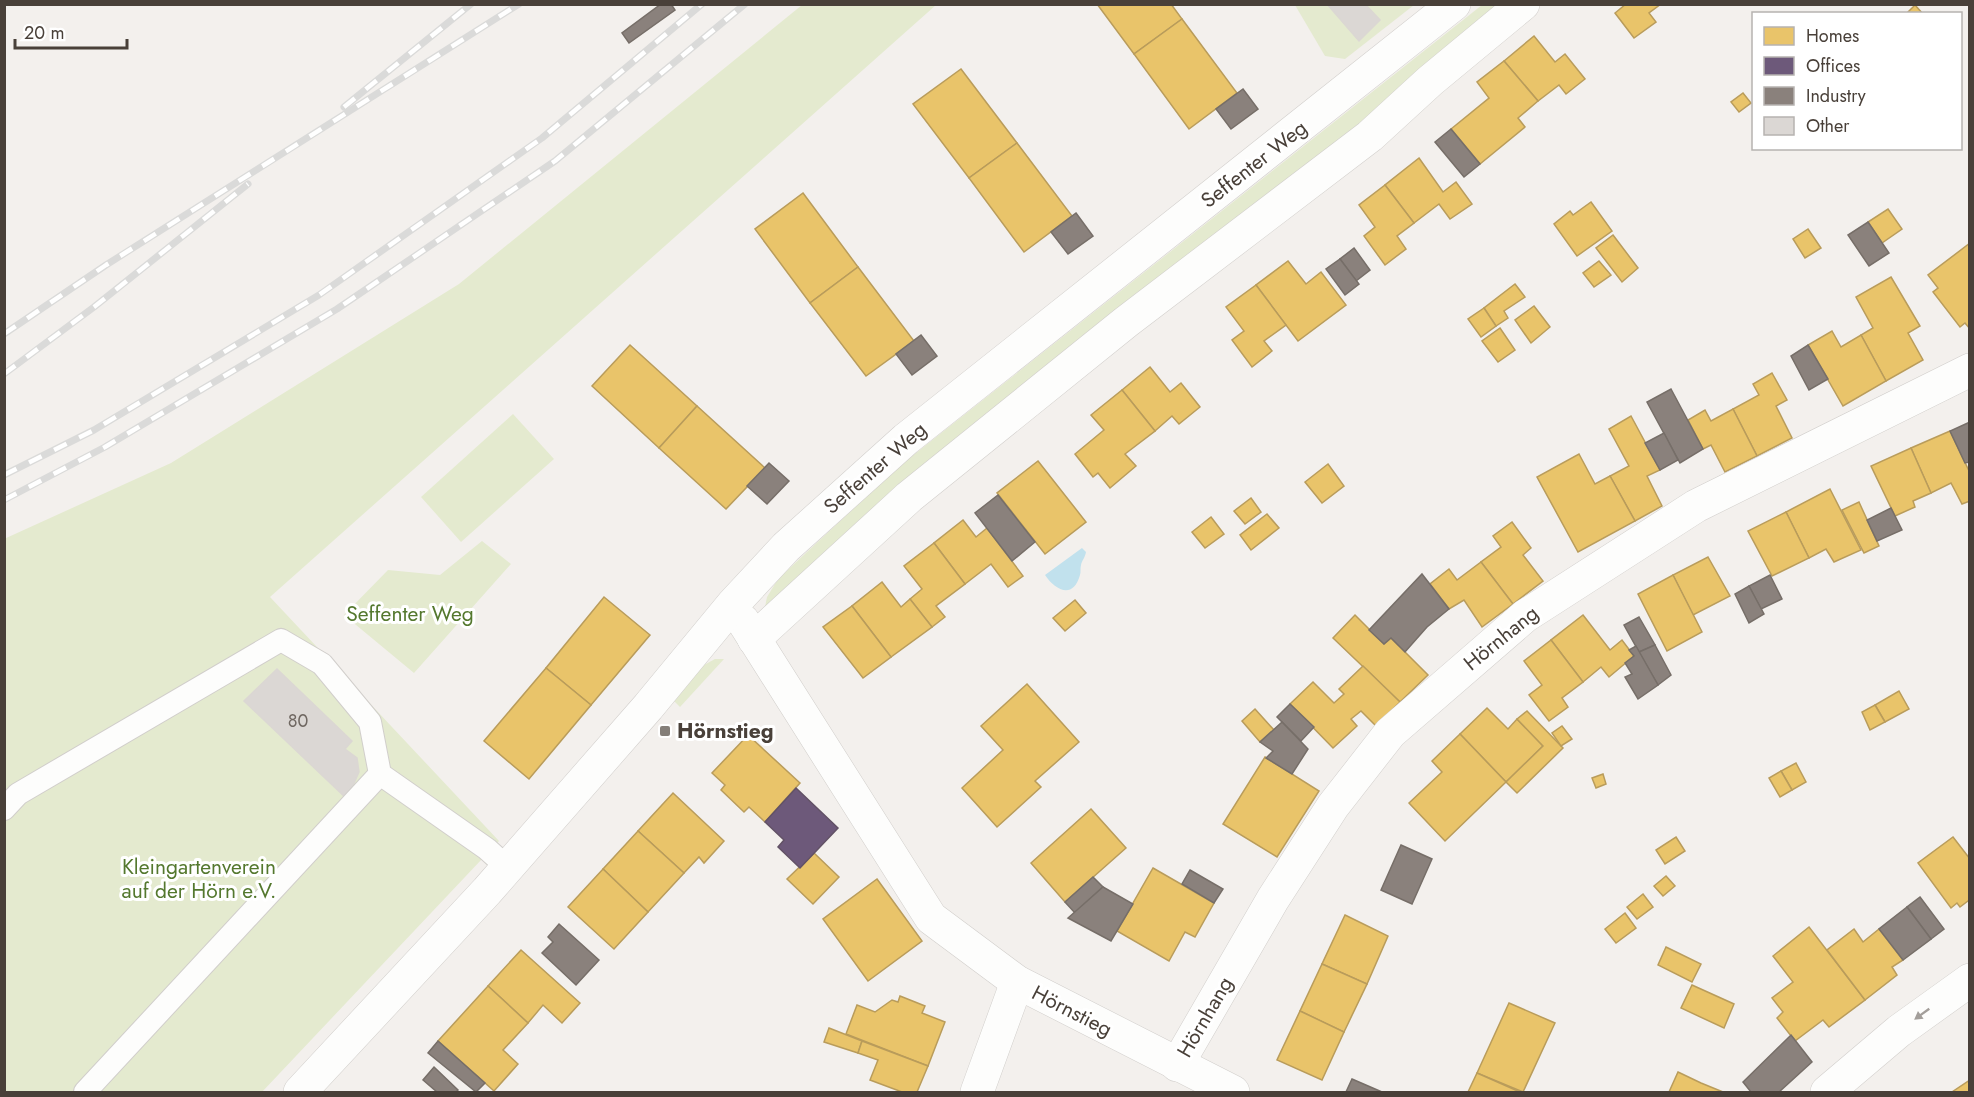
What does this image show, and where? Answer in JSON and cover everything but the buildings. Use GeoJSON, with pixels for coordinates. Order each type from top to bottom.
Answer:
{"type":"FeatureCollection","features":[{"type":"Feature","properties":{"kind":"street","name":"Seffenter Weg"},"geometry":{"type":"LineString","coordinates":[[300,1092],[507,867],[648,707],[733,604],[786,547],[906,439],[1454,4]]}},
{"type":"Feature","properties":{"kind":"street","name":"Seffenter Weg"},"geometry":{"type":"LineString","coordinates":[[754,639],[909,497],[1126,322],[1370,136],[1430,81],[1523,4]]}},
{"type":"Feature","properties":{"kind":"street","name":"Hörnhang"},"geometry":{"type":"LineString","coordinates":[[1178,1065],[1273,899],[1333,806],[1390,733],[1525,616],[1696,506],[1970,370]]}},
{"type":"Feature","properties":{"kind":"street","name":"Hörnstieg"},"geometry":{"type":"LineString","coordinates":[[733,604],[931,918],[1017,982],[1233,1092]]}},
{"type":"Feature","properties":{"kind":"street"},"geometry":{"type":"LineString","coordinates":[[1827,1092],[1899,1031],[1970,980]]}},
{"type":"Feature","properties":{"kind":"street"},"geometry":{"type":"LineString","coordinates":[[977,1092],[1017,982]]}},
{"type":"Feature","properties":{"kind":"lane"},"geometry":{"type":"LineString","coordinates":[[4,809],[18,794],[281,640],[322,664],[370,722],[380,774],[487,849],[507,867]]}},
{"type":"Feature","properties":{"kind":"lane"},"geometry":{"type":"LineString","coordinates":[[85,1092],[380,774]]}},
{"type":"Feature","properties":{"kind":"green space","name":"Kleingartenverein auf der Hörn e.V."},"geometry":{"type":"Polygon","coordinates":[[[802,5],[936,5],[270,597],[499,841],[262,1092],[5,1092],[4,539],[171,463],[459,284],[802,5]]]}},
{"type":"Feature","properties":{"kind":"green space"},"geometry":{"type":"Polygon","coordinates":[[[1295,5],[1414,5],[1345,59],[1325,56],[1295,5]]]}},
{"type":"Feature","properties":{"kind":"green space"},"geometry":{"type":"Polygon","coordinates":[[[1482,5],[1505,5],[1364,125],[765,607],[767,597],[778,579],[897,468],[1482,5]]]}},
{"type":"Feature","properties":{"kind":"green space"},"geometry":{"type":"Polygon","coordinates":[[[513,414],[554,459],[461,542],[421,497],[513,414]]]}},
{"type":"Feature","properties":{"kind":"green space","name":"Seffenter Weg"},"geometry":{"type":"Polygon","coordinates":[[[482,541],[511,564],[414,673],[344,615],[388,570],[440,575],[482,541]]]}},
{"type":"Feature","properties":{"kind":"green space"},"geometry":{"type":"Polygon","coordinates":[[[715,659],[724,659],[680,707],[673,700],[704,665],[715,659]]]}},
{"type":"Feature","properties":{"kind":"water"},"geometry":{"type":"Polygon","coordinates":[[[1082,548],[1086,552],[1077,583],[1068,590],[1054,585],[1045,575],[1082,548]]]}},
{"type":"Feature","properties":{"kind":"railway"},"geometry":{"type":"LineString","coordinates":[[344,107],[471,4]]}},
{"type":"Feature","properties":{"kind":"railway"},"geometry":{"type":"LineString","coordinates":[[4,334],[106,265],[519,4]]}},
{"type":"Feature","properties":{"kind":"railway"},"geometry":{"type":"LineString","coordinates":[[4,475],[94,430],[319,295],[542,138],[702,4]]}},
{"type":"Feature","properties":{"kind":"railway"},"geometry":{"type":"LineString","coordinates":[[4,500],[105,447],[337,309],[555,161],[745,4]]}},
{"type":"Feature","properties":{"kind":"railway"},"geometry":{"type":"LineString","coordinates":[[4,374],[94,307],[248,184]]}},
{"type":"Feature","properties":{"kind":"place","name":"Hörnstieg"},"geometry":{"type":"Point","coordinates":[665,731]}}]}
